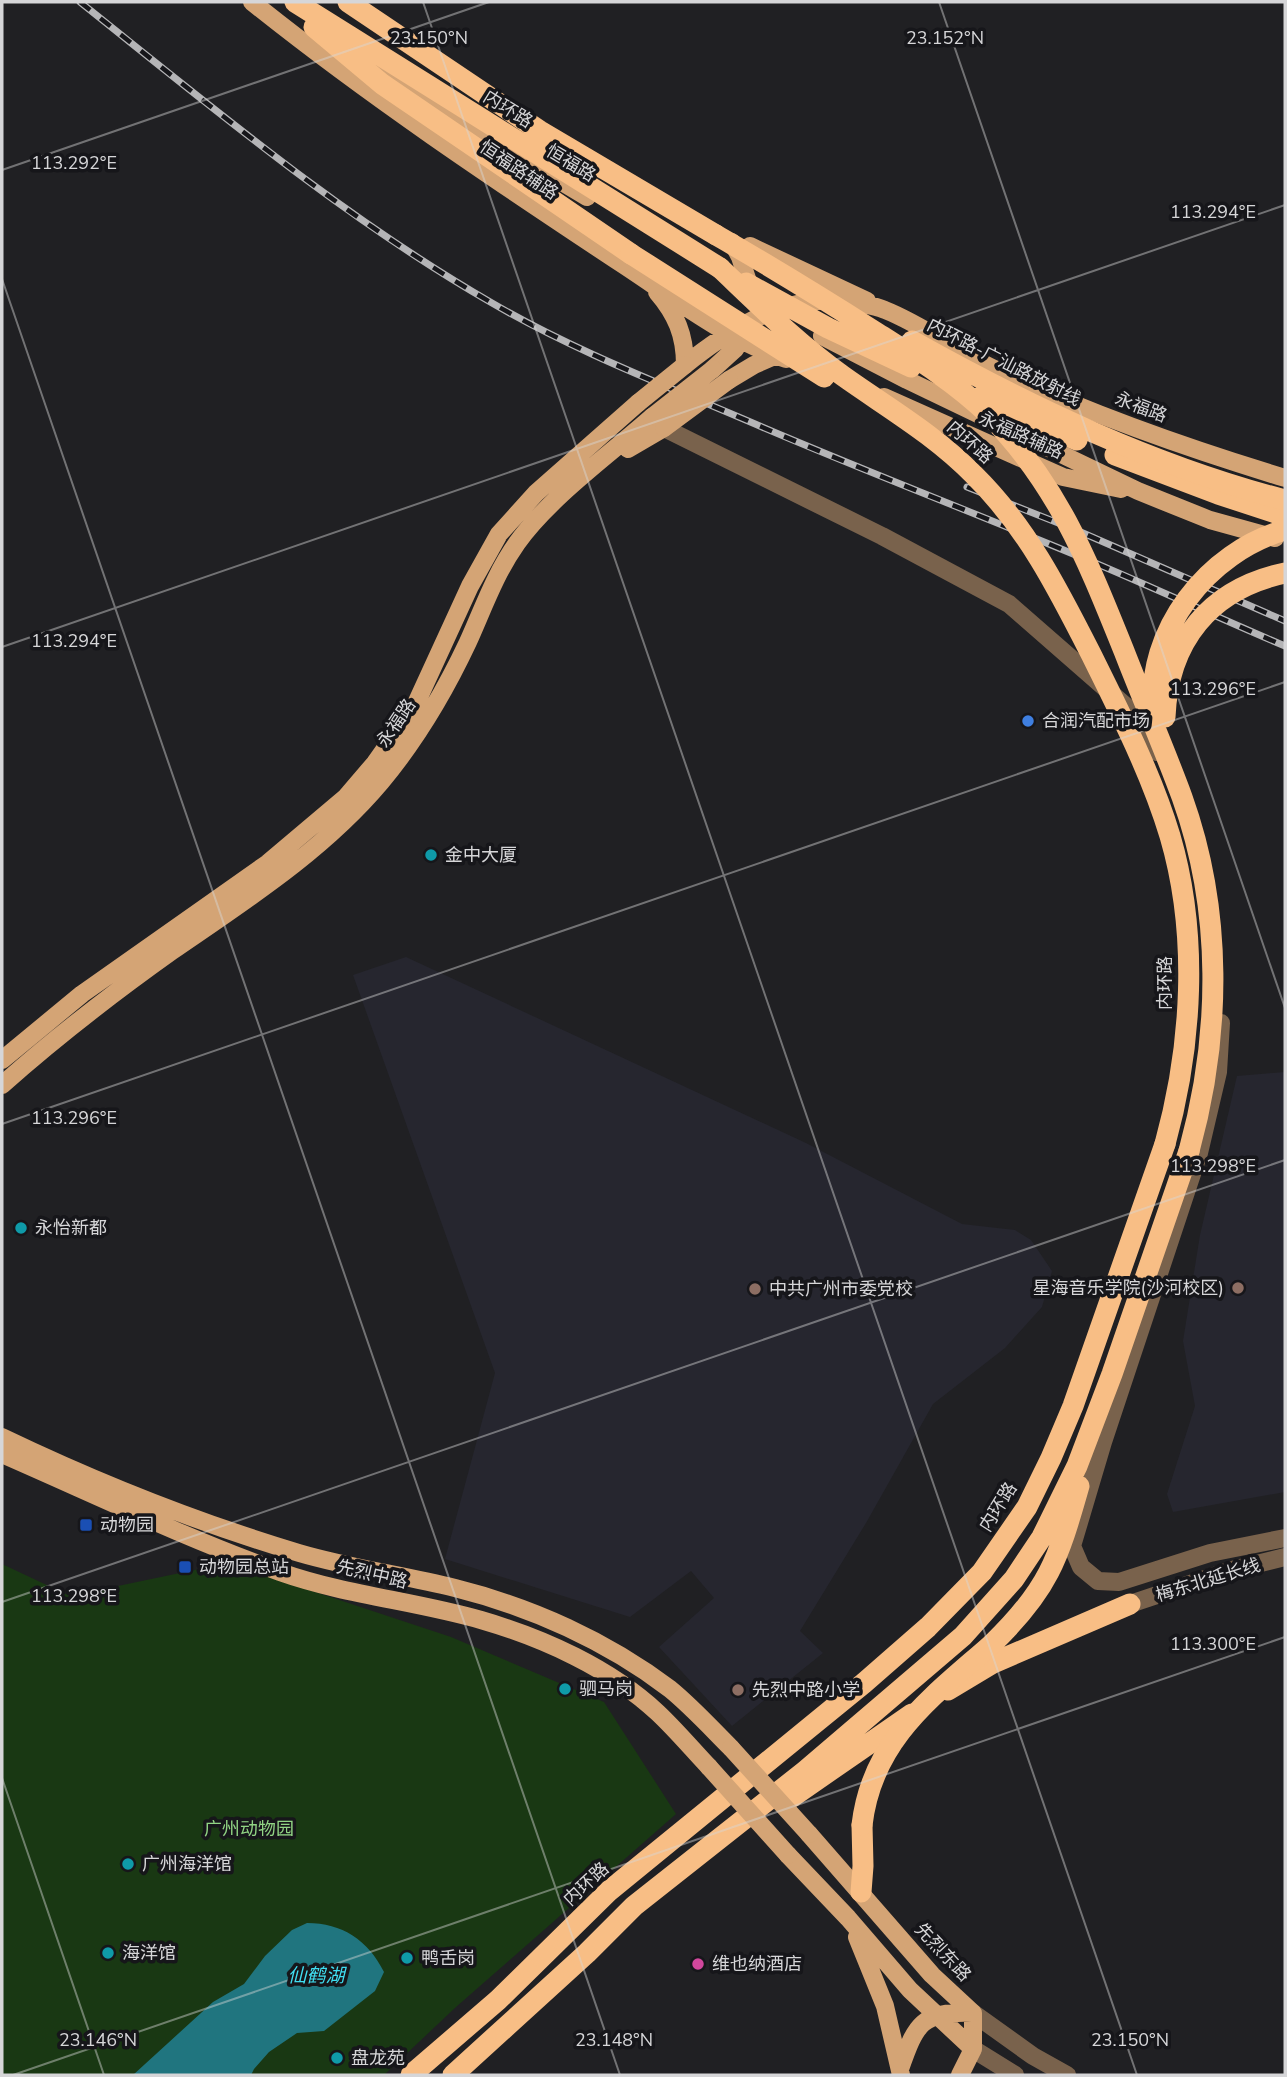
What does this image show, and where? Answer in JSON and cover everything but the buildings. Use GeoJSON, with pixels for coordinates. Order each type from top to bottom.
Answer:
{"type":"FeatureCollection","features":[{"type":"Feature","properties":{"kind":"highway","name":"内环路"},"geometry":{"type":"LineString","coordinates":[[289,2],[720,268],[816,356],[914,423],[974,474],[1015,521],[1051,578],[1140,758],[1161,807],[1178,873],[1188,955],[1188,1020],[1180,1080],[1165,1144],[1073,1406],[1051,1458],[1027,1507],[982,1572],[947,1610],[891,1660],[609,1891],[498,2000],[411,2075]]}},
{"type":"Feature","properties":{"kind":"highway"},"geometry":{"type":"LineString","coordinates":[[289,2],[360,68],[494,161],[783,352],[950,453]]}},
{"type":"Feature","properties":{"kind":"highway","name":"内环路"},"geometry":{"type":"LineString","coordinates":[[349,2],[540,131],[723,235],[938,374],[985,412],[1020,449],[1051,492],[1077,540],[1182,798],[1197,850],[1209,916],[1214,982],[1210,1049],[1202,1100],[1184,1171],[1112,1374],[1066,1491],[1042,1537],[1021,1569],[972,1627],[805,1771],[661,1883],[453,2075]]}},
{"type":"Feature","properties":{"kind":"highway","name":"内环路-广汕路放射线"},"geometry":{"type":"LineString","coordinates":[[723,235],[1024,401],[1186,470],[1285,500]]}},
{"type":"Feature","properties":{"kind":"highway"},"geometry":{"type":"LineString","coordinates":[[720,268],[818,323],[1021,417],[1218,494],[1285,516]]}},
{"type":"Feature","properties":{"kind":"highway"},"geometry":{"type":"LineString","coordinates":[[1178,873],[1153,704],[1157,662],[1171,625],[1205,578],[1239,552],[1285,530]]}},
{"type":"Feature","properties":{"kind":"highway"},"geometry":{"type":"LineString","coordinates":[[1182,798],[1172,765],[1165,716],[1166,695],[1179,654],[1200,620],[1230,593],[1248,583],[1285,573]]}},
{"type":"Feature","properties":{"kind":"highway"},"geometry":{"type":"LineString","coordinates":[[861,1892],[862,1825],[873,1778],[902,1727],[912,1715],[1011,1626],[1032,1602],[1048,1576],[1061,1547],[1112,1374]]}},
{"type":"Feature","properties":{"kind":"highway"},"geometry":{"type":"LineString","coordinates":[[587,1953],[710,1855],[961,1681],[993,1663],[1130,1604]]}},
{"type":"Feature","properties":{"kind":"main road","name":"恒福路辅路"},"geometry":{"type":"LineString","coordinates":[[252,2],[430,135],[643,277],[736,336],[774,356]]}},
{"type":"Feature","properties":{"kind":"main road"},"geometry":{"type":"LineString","coordinates":[[289,2],[379,99]]}},
{"type":"Feature","properties":{"kind":"main road","name":"恒福路"},"geometry":{"type":"LineString","coordinates":[[289,2],[422,98],[776,311],[844,347]]}},
{"type":"Feature","properties":{"kind":"main road","name":"恒福路"},"geometry":{"type":"LineString","coordinates":[[349,2],[394,28],[546,129],[723,235],[810,272],[883,309]]}},
{"type":"Feature","properties":{"kind":"main road"},"geometry":{"type":"LineString","coordinates":[[360,2],[394,28]]}},
{"type":"Feature","properties":{"kind":"main road","name":"永福路"},"geometry":{"type":"LineString","coordinates":[[723,235],[740,257],[752,295],[752,320]]}},
{"type":"Feature","properties":{"kind":"main road"},"geometry":{"type":"LineString","coordinates":[[643,277],[667,304],[677,321],[683,335],[685,365]]}},
{"type":"Feature","properties":{"kind":"main road","name":"永福路"},"geometry":{"type":"LineString","coordinates":[[2,1060],[82,995],[268,863],[345,798],[375,763],[415,708],[470,586],[499,534],[536,493],[638,403],[685,365],[736,336],[752,320],[815,302],[833,301],[883,309],[992,368],[1179,444],[1285,478]]}},
{"type":"Feature","properties":{"kind":"main road","name":"永福路"},"geometry":{"type":"LineString","coordinates":[[2,1085],[97,1006],[266,887],[345,821],[382,780],[419,730],[468,643],[489,592],[516,545],[538,518],[594,467],[658,422],[726,359],[736,336]]}},
{"type":"Feature","properties":{"kind":"main road"},"geometry":{"type":"LineString","coordinates":[[658,422],[774,356],[817,347],[844,347],[1138,491],[1210,520],[1285,541]]}},
{"type":"Feature","properties":{"kind":"main road","name":"永福路辅路"},"geometry":{"type":"LineString","coordinates":[[774,356],[898,403],[1063,477],[1138,491]]}},
{"type":"Feature","properties":{"kind":"main road","name":"先烈中路"},"geometry":{"type":"LineString","coordinates":[[2,1437],[143,1497],[218,1525],[321,1559],[462,1590],[503,1602],[542,1618]]}},
{"type":"Feature","properties":{"kind":"main road","name":"先烈中路"},"geometry":{"type":"LineString","coordinates":[[2,1454],[282,1573],[351,1592],[479,1619],[535,1639],[593,1667],[638,1696],[657,1712],[848,1918]]}},
{"type":"Feature","properties":{"kind":"main road"},"geometry":{"type":"LineString","coordinates":[[535,1639],[542,1618]]}},
{"type":"Feature","properties":{"kind":"main road","name":"先烈东路"},"geometry":{"type":"LineString","coordinates":[[542,1618],[604,1646],[650,1675],[688,1704],[809,1834],[932,1975],[973,2013]]}},
{"type":"Feature","properties":{"kind":"main road"},"geometry":{"type":"LineString","coordinates":[[848,1918],[910,1990],[973,2049]]}},
{"type":"Feature","properties":{"kind":"main road"},"geometry":{"type":"LineString","coordinates":[[848,1918],[877,1982],[890,2021],[900,2072]]}},
{"type":"Feature","properties":{"kind":"main road"},"geometry":{"type":"LineString","coordinates":[[900,2072],[919,2026],[937,2016],[973,2013],[973,2049],[960,2075]]}},
{"type":"Feature","properties":{"kind":"street","name":"梅东北延长线"},"geometry":{"type":"LineString","coordinates":[[658,422],[1009,604],[1136,715],[1191,810],[1213,896],[1222,991],[1218,1072],[1199,1153],[1103,1442],[1072,1546],[1081,1567],[1098,1581],[1119,1582],[1210,1553],[1285,1538]]}},
{"type":"Feature","properties":{"kind":"street","name":"梅东北延长线"},"geometry":{"type":"LineString","coordinates":[[1130,1604],[1232,1570],[1285,1558]]}},
{"type":"Feature","properties":{"kind":"street","name":"先烈东路"},"geometry":{"type":"LineString","coordinates":[[973,2013],[1033,2056],[1067,2075]]}},
{"type":"Feature","properties":{"kind":"street"},"geometry":{"type":"LineString","coordinates":[[973,2049],[1015,2075]]}},
{"type":"Feature","properties":{"kind":"shaded area","name":"中共广州市委党校"},"geometry":{"type":"Polygon","coordinates":[[[406,957],[806,1143],[962,1224],[1015,1230],[1031,1240],[1052,1271],[1042,1307],[1005,1348],[933,1404],[866,1523],[800,1631],[823,1653],[732,1726],[659,1647],[714,1598],[691,1571],[630,1617],[445,1559],[495,1373],[353,975],[406,957]]]}},
{"type":"Feature","properties":{"kind":"shaded area","name":"星海音乐学院(沙河校区)"},"geometry":{"type":"Polygon","coordinates":[[[1285,1072],[1285,1492],[1173,1512],[1167,1494],[1195,1406],[1183,1341],[1200,1235],[1237,1076],[1285,1072]]]}},
{"type":"Feature","properties":{"kind":"green space","name":"广州动物园"},"geometry":{"type":"Polygon","coordinates":[[[228,1563],[451,1637],[604,1702],[676,1814],[456,2007],[384,2075],[2,2075],[2,1564],[70,1596],[228,1563]]]}},
{"type":"Feature","properties":{"kind":"water","name":"仙鹤湖"},"geometry":{"type":"Polygon","coordinates":[[[307,1923],[332,1926],[362,1942],[384,1972],[375,1991],[324,2031],[297,2033],[269,2052],[251,2075],[133,2075],[213,2002],[244,1984],[265,1956],[292,1930],[307,1923]]]}},
{"type":"Feature","properties":{"kind":"railway"},"geometry":{"type":"LineString","coordinates":[[80,2],[332,198],[437,270],[525,321],[660,384],[1095,563],[1285,646]]}},
{"type":"Feature","properties":{"kind":"railway"},"geometry":{"type":"LineString","coordinates":[[967,487],[1076,530],[1285,621]]}},
{"type":"Feature","properties":{"kind":"place","name":"合润汽配市场"},"geometry":{"type":"Point","coordinates":[1028,721]}},
{"type":"Feature","properties":{"kind":"place","name":"金中大厦"},"geometry":{"type":"Point","coordinates":[431,855]}},
{"type":"Feature","properties":{"kind":"place","name":"永怡新都"},"geometry":{"type":"Point","coordinates":[21,1228]}},
{"type":"Feature","properties":{"kind":"place","name":"星海音乐学院(沙河校区)"},"geometry":{"type":"Point","coordinates":[1238,1288]}},
{"type":"Feature","properties":{"kind":"place","name":"中共广州市委党校"},"geometry":{"type":"Point","coordinates":[755,1289]}},
{"type":"Feature","properties":{"kind":"place","name":"动物园"},"geometry":{"type":"Point","coordinates":[86,1525]}},
{"type":"Feature","properties":{"kind":"place","name":"动物园总站"},"geometry":{"type":"Point","coordinates":[185,1567]}},
{"type":"Feature","properties":{"kind":"place","name":"驷马岗"},"geometry":{"type":"Point","coordinates":[565,1689]}},
{"type":"Feature","properties":{"kind":"place","name":"先烈中路小学"},"geometry":{"type":"Point","coordinates":[738,1690]}},
{"type":"Feature","properties":{"kind":"place","name":"广州海洋馆"},"geometry":{"type":"Point","coordinates":[128,1864]}},
{"type":"Feature","properties":{"kind":"place","name":"海洋馆"},"geometry":{"type":"Point","coordinates":[108,1953]}},
{"type":"Feature","properties":{"kind":"place","name":"鸭舌岗"},"geometry":{"type":"Point","coordinates":[407,1958]}},
{"type":"Feature","properties":{"kind":"place","name":"维也纳酒店"},"geometry":{"type":"Point","coordinates":[698,1964]}},
{"type":"Feature","properties":{"kind":"place","name":"盘龙苑"},"geometry":{"type":"Point","coordinates":[337,2058]}}]}
